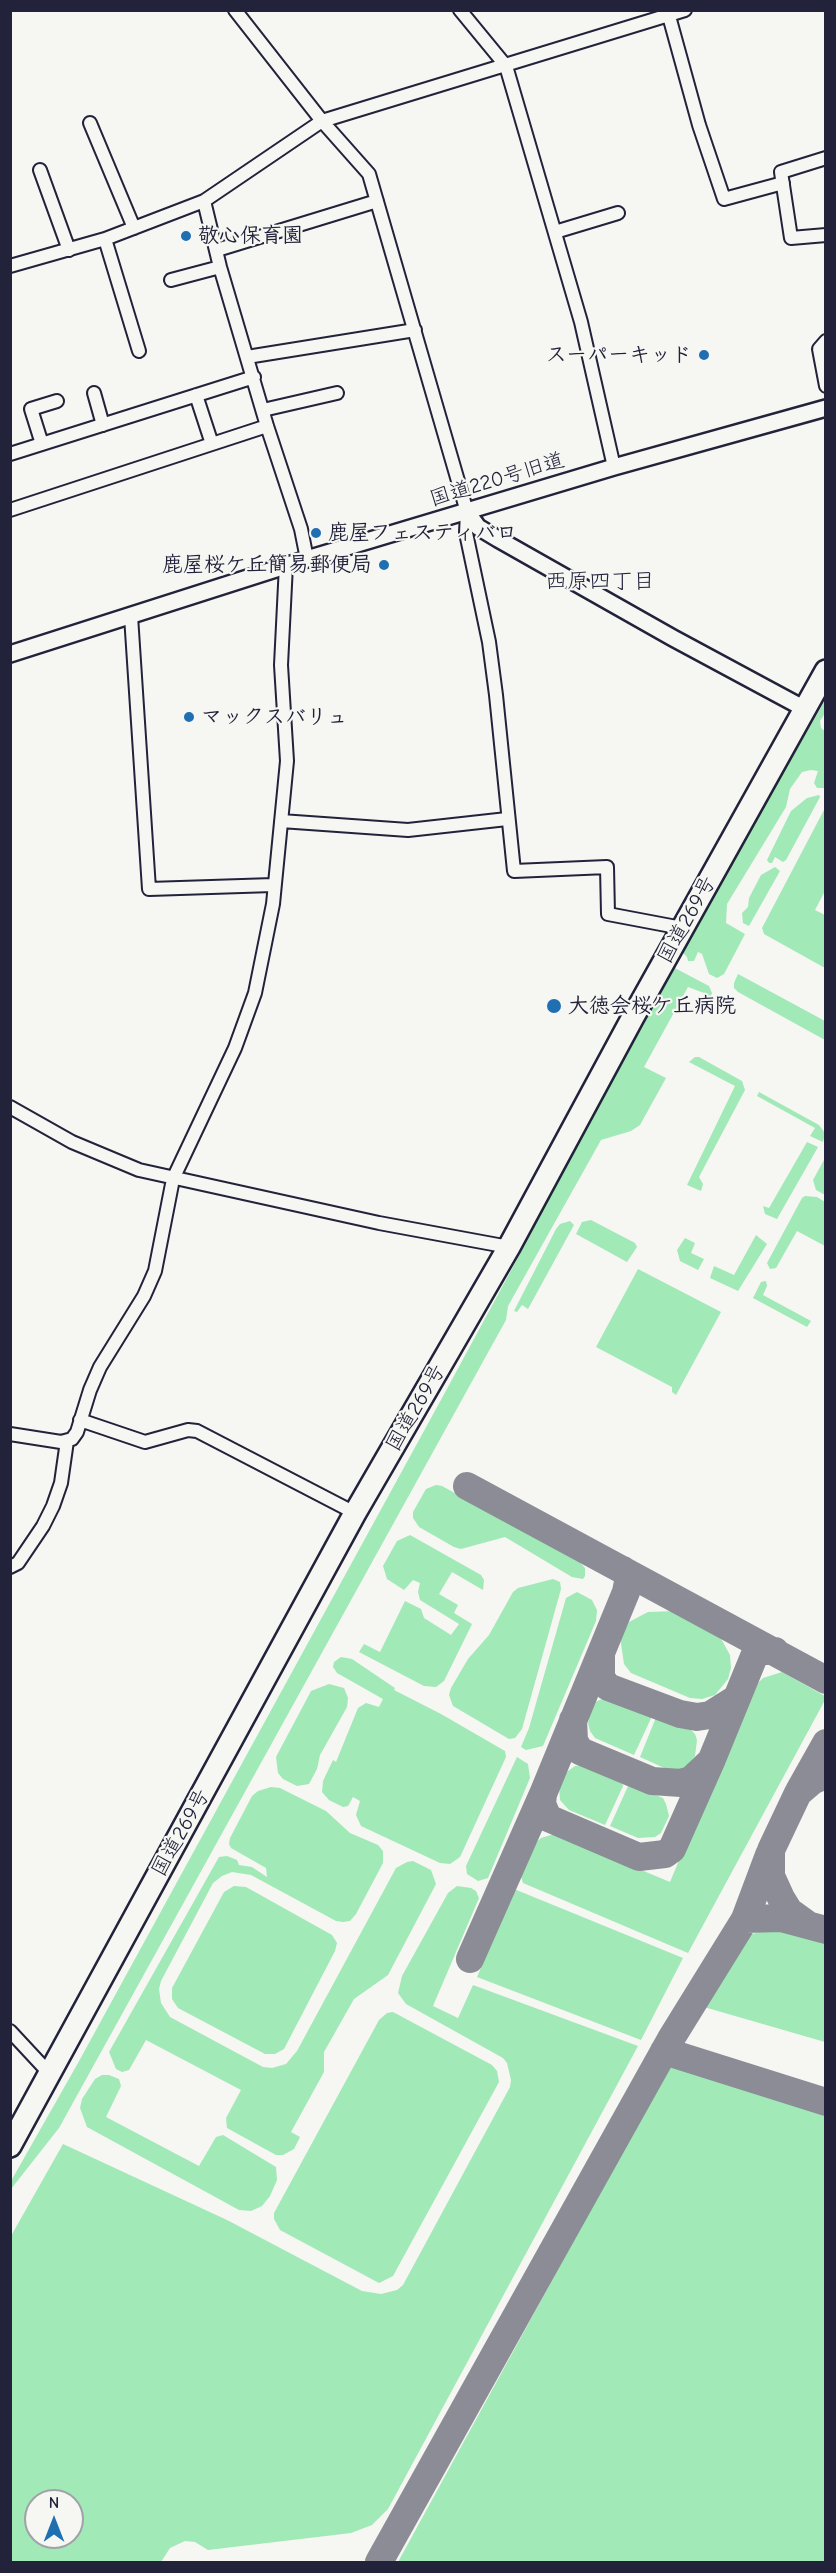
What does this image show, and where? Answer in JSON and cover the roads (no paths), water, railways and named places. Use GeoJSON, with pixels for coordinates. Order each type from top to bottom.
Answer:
{"type":"FeatureCollection","features":[{"type":"Feature","properties":{"kind":"highway","name":"国道269号"},"geometry":{"type":"LineString","coordinates":[[10,2146],[355,1513],[509,1247],[825,671]]}},
{"type":"Feature","properties":{"kind":"street"},"geometry":{"type":"LineString","coordinates":[[235,10],[322,122],[369,174],[467,512],[466,533],[489,642],[496,695],[514,871],[607,867],[608,914],[682,928]]}},
{"type":"Feature","properties":{"kind":"street"},"geometry":{"type":"LineString","coordinates":[[460,10],[506,66],[581,322],[614,466]]}},
{"type":"Feature","properties":{"kind":"street"},"geometry":{"type":"LineString","coordinates":[[10,266],[105,239],[204,201],[322,122],[685,10]]}},
{"type":"Feature","properties":{"kind":"street"},"geometry":{"type":"LineString","coordinates":[[669,15],[699,125],[724,200],[783,183]]}},
{"type":"Feature","properties":{"kind":"street"},"geometry":{"type":"LineString","coordinates":[[90,123],[134,228]]}},
{"type":"Feature","properties":{"kind":"street"},"geometry":{"type":"LineString","coordinates":[[825,158],[781,172],[791,238],[825,235]]}},
{"type":"Feature","properties":{"kind":"street"},"geometry":{"type":"LineString","coordinates":[[40,170],[69,250]]}},
{"type":"Feature","properties":{"kind":"street"},"geometry":{"type":"LineString","coordinates":[[204,201],[220,267],[267,426],[301,529],[307,559]]}},
{"type":"Feature","properties":{"kind":"street"},"geometry":{"type":"LineString","coordinates":[[217,250],[377,201]]}},
{"type":"Feature","properties":{"kind":"street"},"geometry":{"type":"LineString","coordinates":[[555,232],[618,213]]}},
{"type":"Feature","properties":{"kind":"street"},"geometry":{"type":"LineString","coordinates":[[105,239],[139,351]]}},
{"type":"Feature","properties":{"kind":"street"},"geometry":{"type":"LineString","coordinates":[[171,280],[220,267]]}},
{"type":"Feature","properties":{"kind":"street"},"geometry":{"type":"LineString","coordinates":[[247,357],[415,330]]}},
{"type":"Feature","properties":{"kind":"street"},"geometry":{"type":"LineString","coordinates":[[825,341],[819,350],[825,386]]}},
{"type":"Feature","properties":{"kind":"street"},"geometry":{"type":"LineString","coordinates":[[11,452],[254,377]]}},
{"type":"Feature","properties":{"kind":"street"},"geometry":{"type":"LineString","coordinates":[[94,393],[103,425]]}},
{"type":"Feature","properties":{"kind":"street"},"geometry":{"type":"LineString","coordinates":[[263,410],[337,393]]}},
{"type":"Feature","properties":{"kind":"street"},"geometry":{"type":"LineString","coordinates":[[196,395],[212,444]]}},
{"type":"Feature","properties":{"kind":"street"},"geometry":{"type":"LineString","coordinates":[[42,444],[31,409],[57,401]]}},
{"type":"Feature","properties":{"kind":"street","name":"国道220号旧道"},"geometry":{"type":"LineString","coordinates":[[10,654],[307,559],[614,466],[825,408]]}},
{"type":"Feature","properties":{"kind":"street"},"geometry":{"type":"LineString","coordinates":[[10,510],[267,426]]}},
{"type":"Feature","properties":{"kind":"street"},"geometry":{"type":"LineString","coordinates":[[467,512],[478,527],[498,539],[673,638],[805,709]]}},
{"type":"Feature","properties":{"kind":"street"},"geometry":{"type":"LineString","coordinates":[[10,1434],[67,1441],[72,1439],[77,1432],[100,1367],[144,1296],[155,1271],[173,1179],[235,1048],[255,993],[266,948],[287,760],[281,665],[286,566]]}},
{"type":"Feature","properties":{"kind":"street"},"geometry":{"type":"LineString","coordinates":[[131,616],[148,889],[273,885]]}},
{"type":"Feature","properties":{"kind":"street"},"geometry":{"type":"LineString","coordinates":[[281,821],[408,830],[507,819]]}},
{"type":"Feature","properties":{"kind":"street"},"geometry":{"type":"LineString","coordinates":[[10,1107],[72,1142],[140,1170],[379,1223],[509,1247]]}},
{"type":"Feature","properties":{"kind":"street"},"geometry":{"type":"LineString","coordinates":[[80,1420],[145,1442],[188,1430],[197,1431],[355,1513]]}},
{"type":"Feature","properties":{"kind":"street"},"geometry":{"type":"LineString","coordinates":[[10,1567],[18,1563],[43,1526],[53,1506],[61,1483],[67,1441]]}},
{"type":"Feature","properties":{"kind":"street"},"geometry":{"type":"LineString","coordinates":[[10,2031],[50,2074]]}},
{"type":"Feature","properties":{"kind":"place","name":"敬心保育園"},"geometry":{"type":"Point","coordinates":[186,236]}},
{"type":"Feature","properties":{"kind":"place","name":"スーパーキッド"},"geometry":{"type":"Point","coordinates":[704,355]}},
{"type":"Feature","properties":{"kind":"place","name":"鹿屋フェスティバロ"},"geometry":{"type":"Point","coordinates":[316,533]}},
{"type":"Feature","properties":{"kind":"place","name":"鹿屋桜ケ丘簡易郵便局"},"geometry":{"type":"Point","coordinates":[384,565]}},
{"type":"Feature","properties":{"kind":"place","name":"マックスバリュ"},"geometry":{"type":"Point","coordinates":[189,717]}},
{"type":"Feature","properties":{"kind":"place","name":"大徳会桜ケ丘病院"},"geometry":{"type":"Point","coordinates":[554,1006]}},
{"type":"Feature","properties":{"kind":"district","name":"西原四丁目"},"geometry":{"type":"Point","coordinates":[600,582]}}]}
